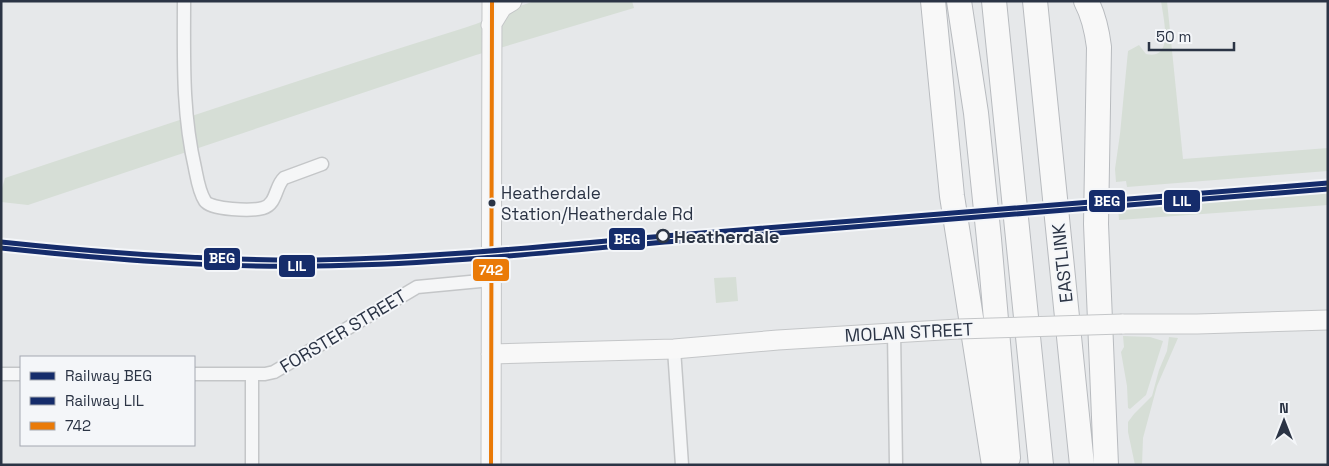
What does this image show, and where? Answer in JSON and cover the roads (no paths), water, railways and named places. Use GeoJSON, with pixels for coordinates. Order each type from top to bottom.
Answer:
{"type":"FeatureCollection","features":[{"type":"Feature","properties":{"kind":"highway"},"geometry":{"type":"LineString","coordinates":[[933,1],[952,196],[994,465]]}},
{"type":"Feature","properties":{"kind":"highway"},"geometry":{"type":"LineString","coordinates":[[959,1],[976,113],[1008,465]]}},
{"type":"Feature","properties":{"kind":"highway"},"geometry":{"type":"LineString","coordinates":[[994,1],[1040,465]]}},
{"type":"Feature","properties":{"kind":"highway","name":"EASTLINK"},"geometry":{"type":"LineString","coordinates":[[1035,1],[1082,465]]}},
{"type":"Feature","properties":{"kind":"highway"},"geometry":{"type":"LineString","coordinates":[[1047,1],[1071,356]]}},
{"type":"Feature","properties":{"kind":"highway"},"geometry":{"type":"LineString","coordinates":[[1086,1],[1092,12],[1097,29],[1099,47],[1096,224],[1106,465]]}},
{"type":"Feature","properties":{"kind":"street"},"geometry":{"type":"LineString","coordinates":[[184,1],[184,99],[186,126],[197,177],[205,202],[222,208],[263,208],[272,202],[284,178],[322,164]]}},
{"type":"Feature","properties":{"kind":"street"},"geometry":{"type":"LineString","coordinates":[[491,465],[489,10],[502,7],[512,1]]}},
{"type":"Feature","properties":{"kind":"street","name":"FORSTER STREET"},"geometry":{"type":"LineString","coordinates":[[195,374],[266,374],[274,372],[417,287],[491,280]]}},
{"type":"Feature","properties":{"kind":"street","name":"MOLAN STREET"},"geometry":{"type":"LineString","coordinates":[[491,354],[674,349],[894,332],[958,329],[1328,320]]}},
{"type":"Feature","properties":{"kind":"street"},"geometry":{"type":"LineString","coordinates":[[894,332],[896,465]]}},
{"type":"Feature","properties":{"kind":"street"},"geometry":{"type":"LineString","coordinates":[[674,349],[682,465]]}},
{"type":"Feature","properties":{"kind":"street"},"geometry":{"type":"LineString","coordinates":[[1,374],[20,374]]}},
{"type":"Feature","properties":{"kind":"street"},"geometry":{"type":"LineString","coordinates":[[252,374],[252,465]]}},
{"type":"Feature","properties":{"kind":"rail line","name":"BEG"},"geometry":{"type":"LineString","coordinates":[[1,242],[79,250],[197,258],[276,260],[365,259],[515,249],[1328,183]]}},
{"type":"Feature","properties":{"kind":"rail line","name":"LIL"},"geometry":{"type":"LineString","coordinates":[[1,248],[118,259],[236,266],[415,263],[1328,189]]}},
{"type":"Feature","properties":{"kind":"place","name":"Heatherdale Station/Heatherdale Rd"},"geometry":{"type":"Point","coordinates":[492,203]}},
{"type":"Feature","properties":{"kind":"place","name":"Heatherdale"},"geometry":{"type":"Point","coordinates":[663,236]}}]}
